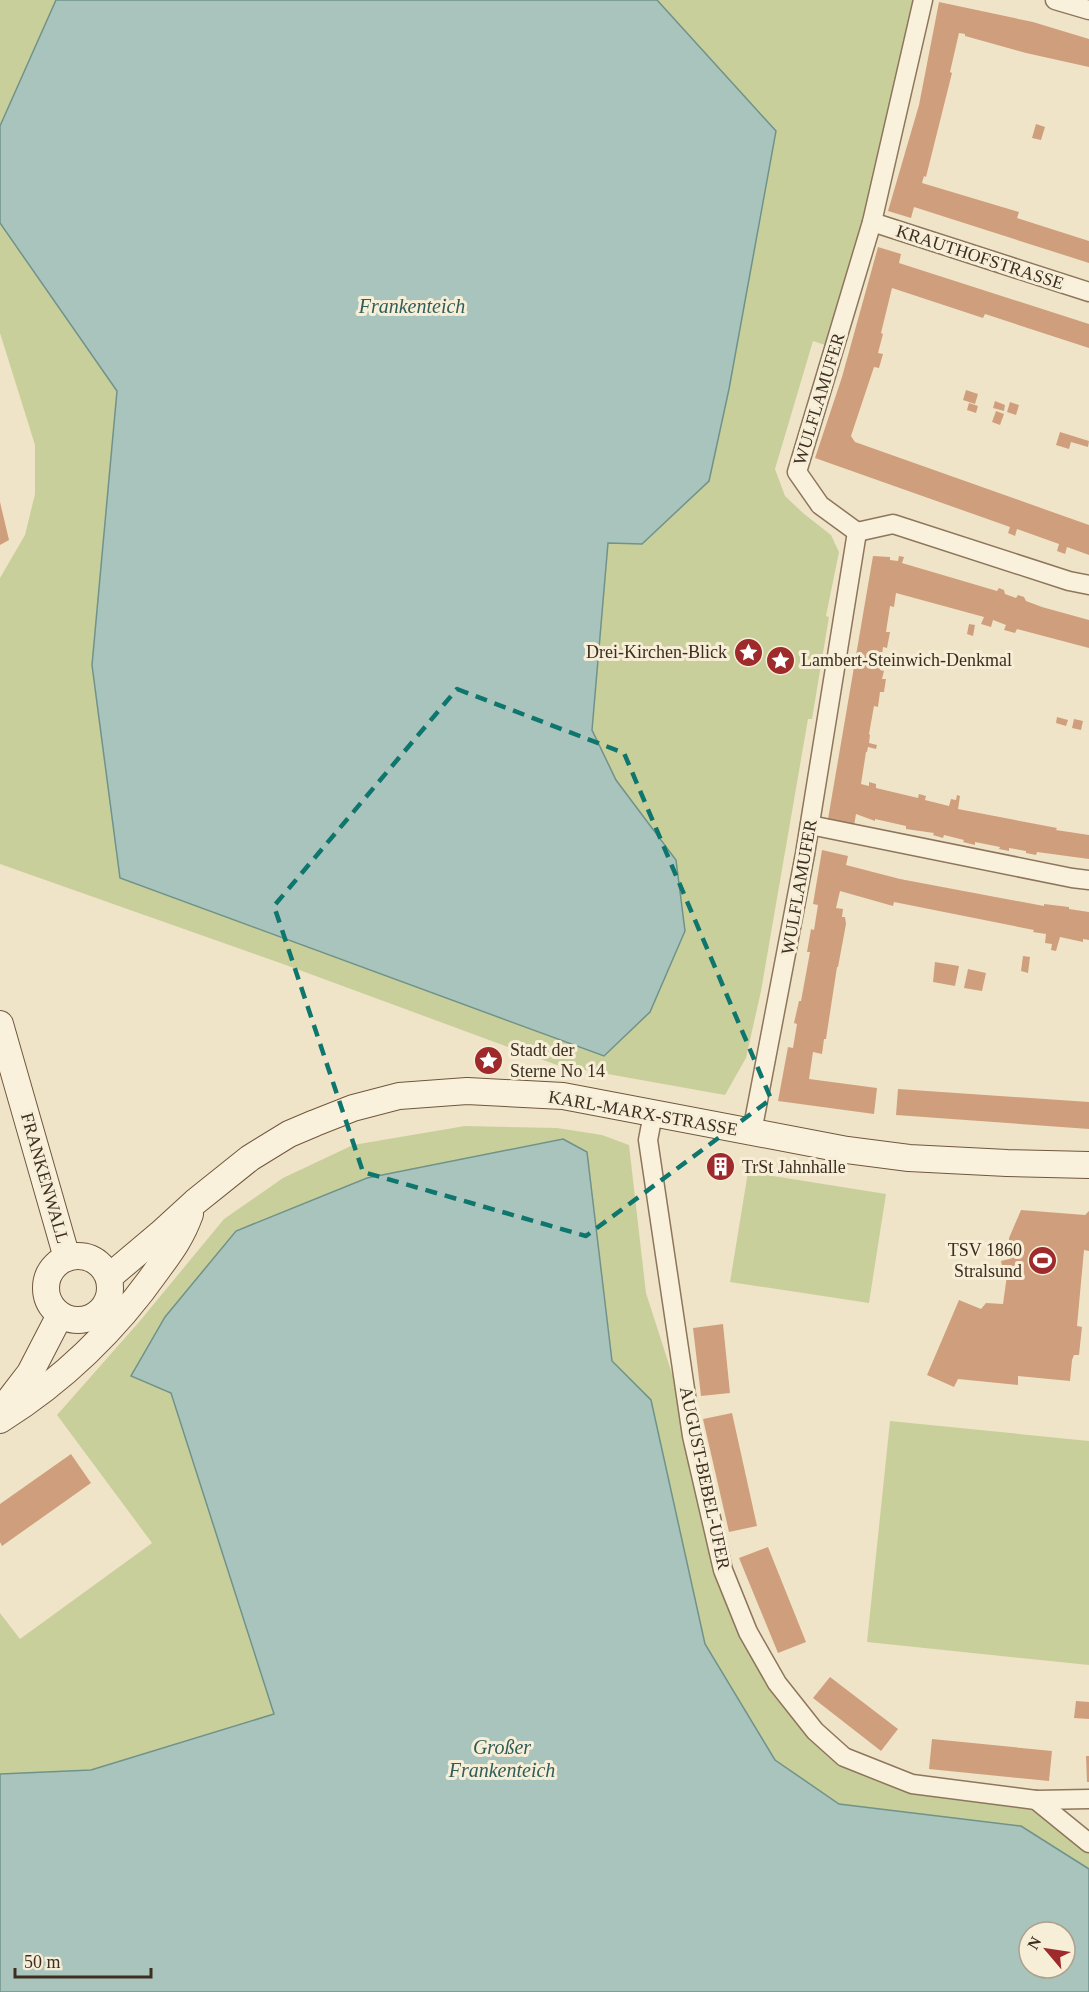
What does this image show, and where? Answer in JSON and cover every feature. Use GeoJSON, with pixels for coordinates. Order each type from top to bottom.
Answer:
{"type":"FeatureCollection","features":[{"type":"Feature","properties":{"kind":"main road","name":"FRANKENWALL"},"geometry":{"type":"LineString","coordinates":[[0,1024],[68,1258],[58,1263],[47,1279],[48,1299],[60,1315]]}},
{"type":"Feature","properties":{"kind":"main road","name":"KARL-MARX-STRASSE"},"geometry":{"type":"LineString","coordinates":[[109,1277],[195,1202],[250,1158],[289,1134],[353,1108],[399,1096],[467,1091],[563,1096],[825,1147],[909,1158],[1089,1165]]}},
{"type":"Feature","properties":{"kind":"main road"},"geometry":{"type":"LineString","coordinates":[[0,1420],[33,1399],[111,1329],[147,1285],[182,1235],[195,1202]]}},
{"type":"Feature","properties":{"kind":"main road"},"geometry":{"type":"LineString","coordinates":[[0,1412],[30,1373],[60,1315],[71,1320],[93,1317],[102,1310],[108,1300],[109,1277],[97,1262],[87,1257],[68,1258]]}},
{"type":"Feature","properties":{"kind":"street","name":"WULFLAMUFER"},"geometry":{"type":"LineString","coordinates":[[752,1132],[810,825],[857,532],[820,504],[796,472],[872,222],[923,0]]}},
{"type":"Feature","properties":{"kind":"street"},"geometry":{"type":"LineString","coordinates":[[1055,0],[1089,10]]}},
{"type":"Feature","properties":{"kind":"street","name":"KRAUTHOFSTRASSE"},"geometry":{"type":"LineString","coordinates":[[872,222],[1089,292]]}},
{"type":"Feature","properties":{"kind":"street"},"geometry":{"type":"LineString","coordinates":[[857,532],[893,524],[1069,581],[1089,585]]}},
{"type":"Feature","properties":{"kind":"street"},"geometry":{"type":"LineString","coordinates":[[810,825],[1089,880]]}},
{"type":"Feature","properties":{"kind":"street","name":"AUGUST-BEBEL-UFER"},"geometry":{"type":"LineString","coordinates":[[653,1114],[648,1140],[692,1436],[723,1570],[748,1632],[777,1683],[815,1731],[844,1757],[912,1784],[1036,1800],[1089,1799]]}},
{"type":"Feature","properties":{"kind":"street"},"geometry":{"type":"LineString","coordinates":[[1036,1800],[1089,1843]]}},
{"type":"Feature","properties":{"kind":"highlighted area"},"geometry":{"type":"Polygon","coordinates":[[[457,689],[624,753],[771,1099],[586,1236],[363,1172],[274,906],[457,689]]]}},
{"type":"Feature","properties":{"kind":"green space"},"geometry":{"type":"Polygon","coordinates":[[[0,0],[56,0],[0,126],[0,0]]]}},
{"type":"Feature","properties":{"kind":"green space"},"geometry":{"type":"Polygon","coordinates":[[[657,0],[919,0],[873,216],[828,346],[813,341],[775,469],[785,496],[831,535],[839,552],[826,616],[829,617],[812,719],[808,719],[761,991],[746,1058],[725,1095],[557,1065],[283,964],[0,864],[0,578],[25,535],[35,494],[35,445],[0,333],[0,223],[117,391],[92,665],[676,860],[616,780],[592,730],[608,542],[776,131],[657,0]]]}},
{"type":"Feature","properties":{"kind":"green space"},"geometry":{"type":"Polygon","coordinates":[[[465,1126],[557,1128],[602,1135],[629,1145],[646,1293],[692,1436],[723,1570],[815,1731],[912,1784],[1036,1800],[1089,1843],[1089,1869],[1021,1826],[839,1804],[775,1760],[705,1644],[651,1400],[612,1361],[587,1152],[132,1375],[171,1392],[274,1714],[91,1770],[0,1774],[0,1613],[20,1639],[152,1543],[57,1415],[139,1322],[224,1219],[283,1178],[353,1145],[465,1126]]]}},
{"type":"Feature","properties":{"kind":"green space"},"geometry":{"type":"Polygon","coordinates":[[[748,1172],[886,1194],[869,1303],[730,1282],[748,1172]]]}},
{"type":"Feature","properties":{"kind":"green space"},"geometry":{"type":"Polygon","coordinates":[[[890,1421],[1089,1441],[1089,1665],[867,1642],[890,1421]]]}},
{"type":"Feature","properties":{"kind":"water","name":"Frankenteich"},"geometry":{"type":"Polygon","coordinates":[[[56,0],[657,0],[776,131],[729,389],[709,481],[642,544],[608,543],[592,730],[616,780],[676,860],[685,931],[650,1012],[604,1056],[120,878],[92,665],[117,391],[0,223],[0,126],[56,0]]]}},
{"type":"Feature","properties":{"kind":"water","name":"Großer Frankenteich"},"geometry":{"type":"Polygon","coordinates":[[[563,1139],[587,1152],[612,1361],[651,1400],[705,1644],[775,1760],[839,1804],[1021,1826],[1089,1869],[1089,1992],[0,1992],[0,1774],[91,1770],[274,1714],[171,1393],[131,1376],[165,1317],[236,1231],[367,1178],[563,1139]]]}},
{"type":"Feature","properties":{"kind":"building"},"geometry":{"type":"Polygon","coordinates":[[[939,2],[1033,22],[1089,39],[1089,67],[1026,53],[959,33],[950,72],[952,73],[926,177],[924,176],[922,183],[1019,212],[1017,218],[1089,241],[1089,263],[914,207],[911,218],[888,211],[919,105],[939,2]]]}},
{"type":"Feature","properties":{"kind":"building"},"geometry":{"type":"Polygon","coordinates":[[[1036,124],[1045,127],[1041,140],[1032,138],[1036,124]]]}},
{"type":"Feature","properties":{"kind":"building"},"geometry":{"type":"Polygon","coordinates":[[[878,247],[901,254],[899,263],[1089,324],[1089,348],[985,314],[983,318],[892,288],[878,353],[883,354],[879,368],[874,367],[851,436],[855,442],[1089,525],[1089,555],[1067,547],[1065,554],[1057,551],[1059,544],[1017,529],[1015,536],[1008,533],[1010,527],[815,458],[842,377],[878,247]]]}},
{"type":"Feature","properties":{"kind":"building"},"geometry":{"type":"Polygon","coordinates":[[[966,390],[978,394],[975,404],[963,400],[966,390]]]}},
{"type":"Feature","properties":{"kind":"building"},"geometry":{"type":"Polygon","coordinates":[[[995,401],[1005,405],[1004,411],[993,408],[995,401]]]}},
{"type":"Feature","properties":{"kind":"building"},"geometry":{"type":"Polygon","coordinates":[[[1010,402],[1019,405],[1016,415],[1007,412],[1010,402]]]}},
{"type":"Feature","properties":{"kind":"building"},"geometry":{"type":"Polygon","coordinates":[[[969,403],[978,406],[976,413],[967,410],[969,403]]]}},
{"type":"Feature","properties":{"kind":"building"},"geometry":{"type":"Polygon","coordinates":[[[996,411],[1004,414],[1000,425],[992,422],[996,411]]]}},
{"type":"Feature","properties":{"kind":"building"},"geometry":{"type":"Polygon","coordinates":[[[1060,432],[1089,441],[1088,447],[1071,442],[1069,449],[1056,445],[1060,432]]]}},
{"type":"Feature","properties":{"kind":"building"},"geometry":{"type":"Polygon","coordinates":[[[0,502],[9,540],[0,545],[0,502]]]}},
{"type":"Feature","properties":{"kind":"building"},"geometry":{"type":"Polygon","coordinates":[[[873,556],[890,557],[890,560],[898,561],[899,556],[904,557],[902,563],[997,591],[999,588],[1004,590],[1005,594],[1016,598],[1018,595],[1042,607],[1089,620],[1089,648],[1017,629],[1015,633],[1004,630],[1006,625],[993,620],[991,627],[981,624],[984,617],[896,593],[894,607],[890,606],[886,632],[890,632],[887,648],[883,647],[880,670],[884,671],[882,679],[886,679],[884,692],[880,692],[878,707],[874,706],[869,734],[869,743],[877,745],[876,749],[868,747],[861,784],[869,786],[869,782],[876,784],[876,788],[918,798],[919,794],[926,796],[925,800],[949,806],[951,799],[956,800],[957,795],[960,796],[958,809],[1089,835],[1089,859],[1037,852],[1036,855],[1009,848],[1009,851],[975,842],[975,845],[963,842],[964,840],[944,835],[943,838],[933,835],[934,833],[906,829],[906,826],[875,819],[875,821],[856,814],[854,826],[828,819],[873,556]]]}},
{"type":"Feature","properties":{"kind":"building"},"geometry":{"type":"Polygon","coordinates":[[[969,624],[975,625],[973,636],[967,634],[969,624]]]}},
{"type":"Feature","properties":{"kind":"building"},"geometry":{"type":"Polygon","coordinates":[[[1057,717],[1068,720],[1066,726],[1056,723],[1057,717]]]}},
{"type":"Feature","properties":{"kind":"building"},"geometry":{"type":"Polygon","coordinates":[[[1074,719],[1083,721],[1081,730],[1072,728],[1074,719]]]}},
{"type":"Feature","properties":{"kind":"building"},"geometry":{"type":"Polygon","coordinates":[[[822,850],[848,856],[846,865],[900,879],[1044,906],[1044,904],[1069,907],[1069,909],[1089,912],[1089,940],[1083,939],[1083,942],[1060,937],[1056,951],[1051,950],[1052,944],[1045,943],[1046,934],[1033,932],[1034,930],[894,902],[893,906],[840,891],[836,908],[843,909],[842,917],[845,917],[846,924],[826,1039],[824,1039],[822,1054],[813,1052],[809,1079],[877,1088],[874,1114],[778,1101],[788,1047],[793,1048],[797,1024],[794,1023],[799,1001],[801,1001],[810,952],[807,952],[811,929],[814,930],[818,905],[813,904],[822,850]]]}},
{"type":"Feature","properties":{"kind":"building"},"geometry":{"type":"Polygon","coordinates":[[[1023,956],[1030,957],[1028,973],[1021,971],[1023,956]]]}},
{"type":"Feature","properties":{"kind":"building"},"geometry":{"type":"Polygon","coordinates":[[[935,962],[959,966],[955,986],[933,982],[935,962]]]}},
{"type":"Feature","properties":{"kind":"building"},"geometry":{"type":"Polygon","coordinates":[[[968,969],[986,973],[982,991],[964,988],[968,969]]]}},
{"type":"Feature","properties":{"kind":"building"},"geometry":{"type":"Polygon","coordinates":[[[898,1089],[1089,1102],[1089,1129],[896,1115],[898,1089]]]}},
{"type":"Feature","properties":{"kind":"building"},"geometry":{"type":"Polygon","coordinates":[[[1021,1210],[1085,1215],[1089,1211],[1089,1251],[1084,1250],[1077,1326],[1082,1327],[1079,1355],[1074,1355],[1072,1360],[1070,1381],[1018,1376],[1018,1385],[958,1379],[954,1387],[927,1375],[959,1300],[981,1309],[986,1303],[1003,1304],[1008,1268],[1002,1266],[1001,1261],[1009,1259],[1009,1238],[1021,1210]]]}},
{"type":"Feature","properties":{"kind":"building"},"geometry":{"type":"Polygon","coordinates":[[[723,1324],[730,1393],[701,1396],[693,1328],[723,1324]]]}},
{"type":"Feature","properties":{"kind":"building"},"geometry":{"type":"Polygon","coordinates":[[[732,1413],[757,1526],[729,1532],[703,1419],[732,1413]]]}},
{"type":"Feature","properties":{"kind":"building"},"geometry":{"type":"Polygon","coordinates":[[[71,1454],[91,1483],[2,1546],[0,1542],[0,1504],[71,1454]]]}},
{"type":"Feature","properties":{"kind":"building"},"geometry":{"type":"Polygon","coordinates":[[[768,1547],[806,1642],[778,1653],[739,1558],[768,1547]]]}},
{"type":"Feature","properties":{"kind":"building"},"geometry":{"type":"Polygon","coordinates":[[[830,1677],[898,1729],[881,1751],[813,1698],[830,1677]]]}},
{"type":"Feature","properties":{"kind":"building"},"geometry":{"type":"Polygon","coordinates":[[[1076,1701],[1089,1702],[1089,1719],[1074,1718],[1076,1701]]]}},
{"type":"Feature","properties":{"kind":"building"},"geometry":{"type":"Polygon","coordinates":[[[932,1739],[1052,1751],[1049,1781],[929,1769],[932,1739]]]}},
{"type":"Feature","properties":{"kind":"building"},"geometry":{"type":"Polygon","coordinates":[[[1086,1756],[1089,1756],[1089,1782],[1087,1782],[1086,1756]]]}},
{"type":"Feature","properties":{"kind":"place","name":"Drei-Kirchen-Blick"},"geometry":{"type":"Point","coordinates":[748,652]}},
{"type":"Feature","properties":{"kind":"place","name":"Lambert-Steinwich-Denkmal"},"geometry":{"type":"Point","coordinates":[780,660]}},
{"type":"Feature","properties":{"kind":"place","name":"Stadt der Sterne No 14"},"geometry":{"type":"Point","coordinates":[489,1060]}},
{"type":"Feature","properties":{"kind":"place","name":"TrSt Jahnhalle"},"geometry":{"type":"Point","coordinates":[721,1167]}},
{"type":"Feature","properties":{"kind":"place","name":"TSV 1860 Stralsund"},"geometry":{"type":"Point","coordinates":[1043,1260]}}]}
